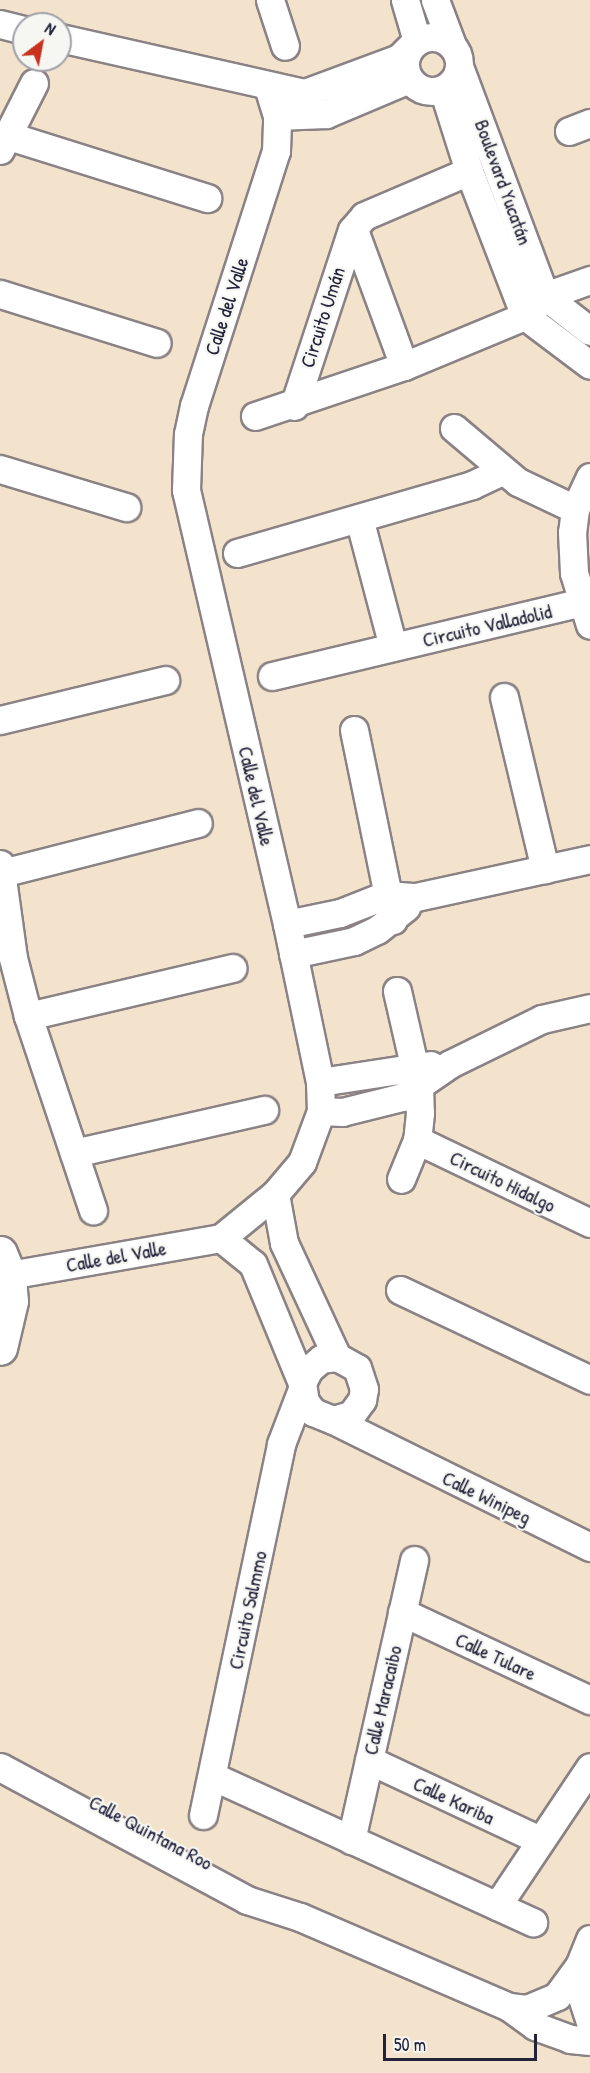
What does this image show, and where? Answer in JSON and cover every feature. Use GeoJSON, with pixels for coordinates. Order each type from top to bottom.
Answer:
{"type":"FeatureCollection","features":[{"type":"Feature","properties":{"kind":"main road"},"geometry":{"type":"LineString","coordinates":[[0,1348],[11,1301],[5,1264]]}},
{"type":"Feature","properties":{"kind":"street"},"geometry":{"type":"LineString","coordinates":[[270,0],[285,46]]}},
{"type":"Feature","properties":{"kind":"street"},"geometry":{"type":"LineString","coordinates":[[405,0],[414,43],[404,65],[409,80],[422,90],[452,68]]}},
{"type":"Feature","properties":{"kind":"street"},"geometry":{"type":"LineString","coordinates":[[435,0],[452,68]]}},
{"type":"Feature","properties":{"kind":"street"},"geometry":{"type":"LineString","coordinates":[[72,41],[268,87],[305,93],[320,90],[399,58],[414,43],[436,37],[452,68]]}},
{"type":"Feature","properties":{"kind":"street","name":"Boulevard Yucatán"},"geometry":{"type":"LineString","coordinates":[[452,68],[469,171],[525,316]]}},
{"type":"Feature","properties":{"kind":"street","name":"Boulevard Yucatán"},"geometry":{"type":"LineString","coordinates":[[452,68],[545,296]]}},
{"type":"Feature","properties":{"kind":"street"},"geometry":{"type":"LineString","coordinates":[[277,116],[326,114],[409,80]]}},
{"type":"Feature","properties":{"kind":"street"},"geometry":{"type":"LineString","coordinates":[[34,82],[3,142],[207,198]]}},
{"type":"Feature","properties":{"kind":"street","name":"Calle del Valle"},"geometry":{"type":"LineString","coordinates":[[5,1264],[220,1238],[275,1194],[302,1162],[321,1111],[320,1082],[287,924],[186,490],[185,464],[194,406],[276,151],[277,116],[268,87]]}},
{"type":"Feature","properties":{"kind":"street","name":"Circuito Umán"},"geometry":{"type":"LineString","coordinates":[[294,406],[354,230],[364,216],[469,171]]}},
{"type":"Feature","properties":{"kind":"street","name":"Circuito Umán"},"geometry":{"type":"LineString","coordinates":[[354,230],[404,366]]}},
{"type":"Feature","properties":{"kind":"street"},"geometry":{"type":"LineString","coordinates":[[590,280],[545,296],[525,316],[590,365]]}},
{"type":"Feature","properties":{"kind":"street"},"geometry":{"type":"LineString","coordinates":[[0,294],[157,344]]}},
{"type":"Feature","properties":{"kind":"street"},"geometry":{"type":"LineString","coordinates":[[545,296],[590,331]]}},
{"type":"Feature","properties":{"kind":"street","name":"Circuito Umán"},"geometry":{"type":"LineString","coordinates":[[255,416],[294,406],[404,366],[525,316]]}},
{"type":"Feature","properties":{"kind":"street"},"geometry":{"type":"LineString","coordinates":[[454,428],[502,471],[575,509]]}},
{"type":"Feature","properties":{"kind":"street"},"geometry":{"type":"LineString","coordinates":[[0,469],[126,507]]}},
{"type":"Feature","properties":{"kind":"street"},"geometry":{"type":"LineString","coordinates":[[237,553],[472,485],[502,471]]}},
{"type":"Feature","properties":{"kind":"street","name":"Circuito Valladolid"},"geometry":{"type":"LineString","coordinates":[[272,676],[393,647],[586,614],[574,573],[575,509],[590,477]]}},
{"type":"Feature","properties":{"kind":"street"},"geometry":{"type":"LineString","coordinates":[[359,518],[393,647]]}},
{"type":"Feature","properties":{"kind":"street"},"geometry":{"type":"LineString","coordinates":[[0,720],[165,680]]}},
{"type":"Feature","properties":{"kind":"street"},"geometry":{"type":"LineString","coordinates":[[504,697],[545,869]]}},
{"type":"Feature","properties":{"kind":"street"},"geometry":{"type":"LineString","coordinates":[[354,730],[390,908]]}},
{"type":"Feature","properties":{"kind":"street"},"geometry":{"type":"LineString","coordinates":[[93,1210],[28,1016],[14,958],[1,869],[198,823]]}},
{"type":"Feature","properties":{"kind":"street"},"geometry":{"type":"LineString","coordinates":[[287,924],[340,913],[390,908],[416,897],[590,859]]}},
{"type":"Feature","properties":{"kind":"street"},"geometry":{"type":"LineString","coordinates":[[293,954],[354,941],[390,908]]}},
{"type":"Feature","properties":{"kind":"street"},"geometry":{"type":"LineString","coordinates":[[28,1016],[232,968]]}},
{"type":"Feature","properties":{"kind":"street"},"geometry":{"type":"LineString","coordinates":[[397,991],[416,1076],[417,1140],[401,1179]]}},
{"type":"Feature","properties":{"kind":"street"},"geometry":{"type":"LineString","coordinates":[[320,1082],[416,1076],[450,1064],[542,1019],[590,1008]]}},
{"type":"Feature","properties":{"kind":"street"},"geometry":{"type":"LineString","coordinates":[[321,1111],[342,1112],[402,1097],[416,1076]]}},
{"type":"Feature","properties":{"kind":"street"},"geometry":{"type":"LineString","coordinates":[[74,1154],[264,1110]]}},
{"type":"Feature","properties":{"kind":"street","name":"Circuito Hidalgo"},"geometry":{"type":"LineString","coordinates":[[417,1140],[590,1223]]}},
{"type":"Feature","properties":{"kind":"street"},"geometry":{"type":"LineString","coordinates":[[275,1194],[284,1243],[337,1358]]}},
{"type":"Feature","properties":{"kind":"street"},"geometry":{"type":"LineString","coordinates":[[220,1238],[253,1263],[313,1412],[329,1419]]}},
{"type":"Feature","properties":{"kind":"street"},"geometry":{"type":"LineString","coordinates":[[253,1263],[284,1243]]}},
{"type":"Feature","properties":{"kind":"street"},"geometry":{"type":"LineString","coordinates":[[400,1290],[590,1380]]}},
{"type":"Feature","properties":{"kind":"street"},"geometry":{"type":"LineString","coordinates":[[302,1386],[309,1369],[321,1359],[337,1358],[357,1368],[363,1378],[362,1400],[383,1447]]}},
{"type":"Feature","properties":{"kind":"street","name":"Circuito Salmmo"},"geometry":{"type":"LineString","coordinates":[[202,1815],[281,1444],[302,1386]]}},
{"type":"Feature","properties":{"kind":"street"},"geometry":{"type":"LineString","coordinates":[[281,1444],[329,1419],[351,1414],[362,1400]]}},
{"type":"Feature","properties":{"kind":"street","name":"Calle Winipeg"},"geometry":{"type":"LineString","coordinates":[[329,1419],[590,1547]]}},
{"type":"Feature","properties":{"kind":"street","name":"Calle Maracaibo"},"geometry":{"type":"LineString","coordinates":[[351,1839],[414,1560]]}},
{"type":"Feature","properties":{"kind":"street","name":"Calle Tulare"},"geometry":{"type":"LineString","coordinates":[[402,1612],[590,1700]]}},
{"type":"Feature","properties":{"kind":"street","name":"Calle Quintana Roo"},"geometry":{"type":"LineString","coordinates":[[0,1748],[254,1887],[300,1917]]}},
{"type":"Feature","properties":{"kind":"street","name":"Calle Kariba"},"geometry":{"type":"LineString","coordinates":[[369,1760],[540,1840]]}},
{"type":"Feature","properties":{"kind":"street","name":"Calle Quintana Roo"},"geometry":{"type":"LineString","coordinates":[[0,1767],[247,1900],[300,1917],[509,2007],[535,2026],[570,2039],[590,2041]]}},
{"type":"Feature","properties":{"kind":"street"},"geometry":{"type":"LineString","coordinates":[[497,1906],[590,1767]]}},
{"type":"Feature","properties":{"kind":"street"},"geometry":{"type":"LineString","coordinates":[[212,1776],[533,1923]]}},
{"type":"Feature","properties":{"kind":"street"},"geometry":{"type":"LineString","coordinates":[[590,1939],[579,1966],[581,2004],[590,2023]]}},
{"type":"Feature","properties":{"kind":"street","name":"Calle Quintana Roo"},"geometry":{"type":"LineString","coordinates":[[509,2007],[526,2009],[557,1996],[579,1966]]}}]}
